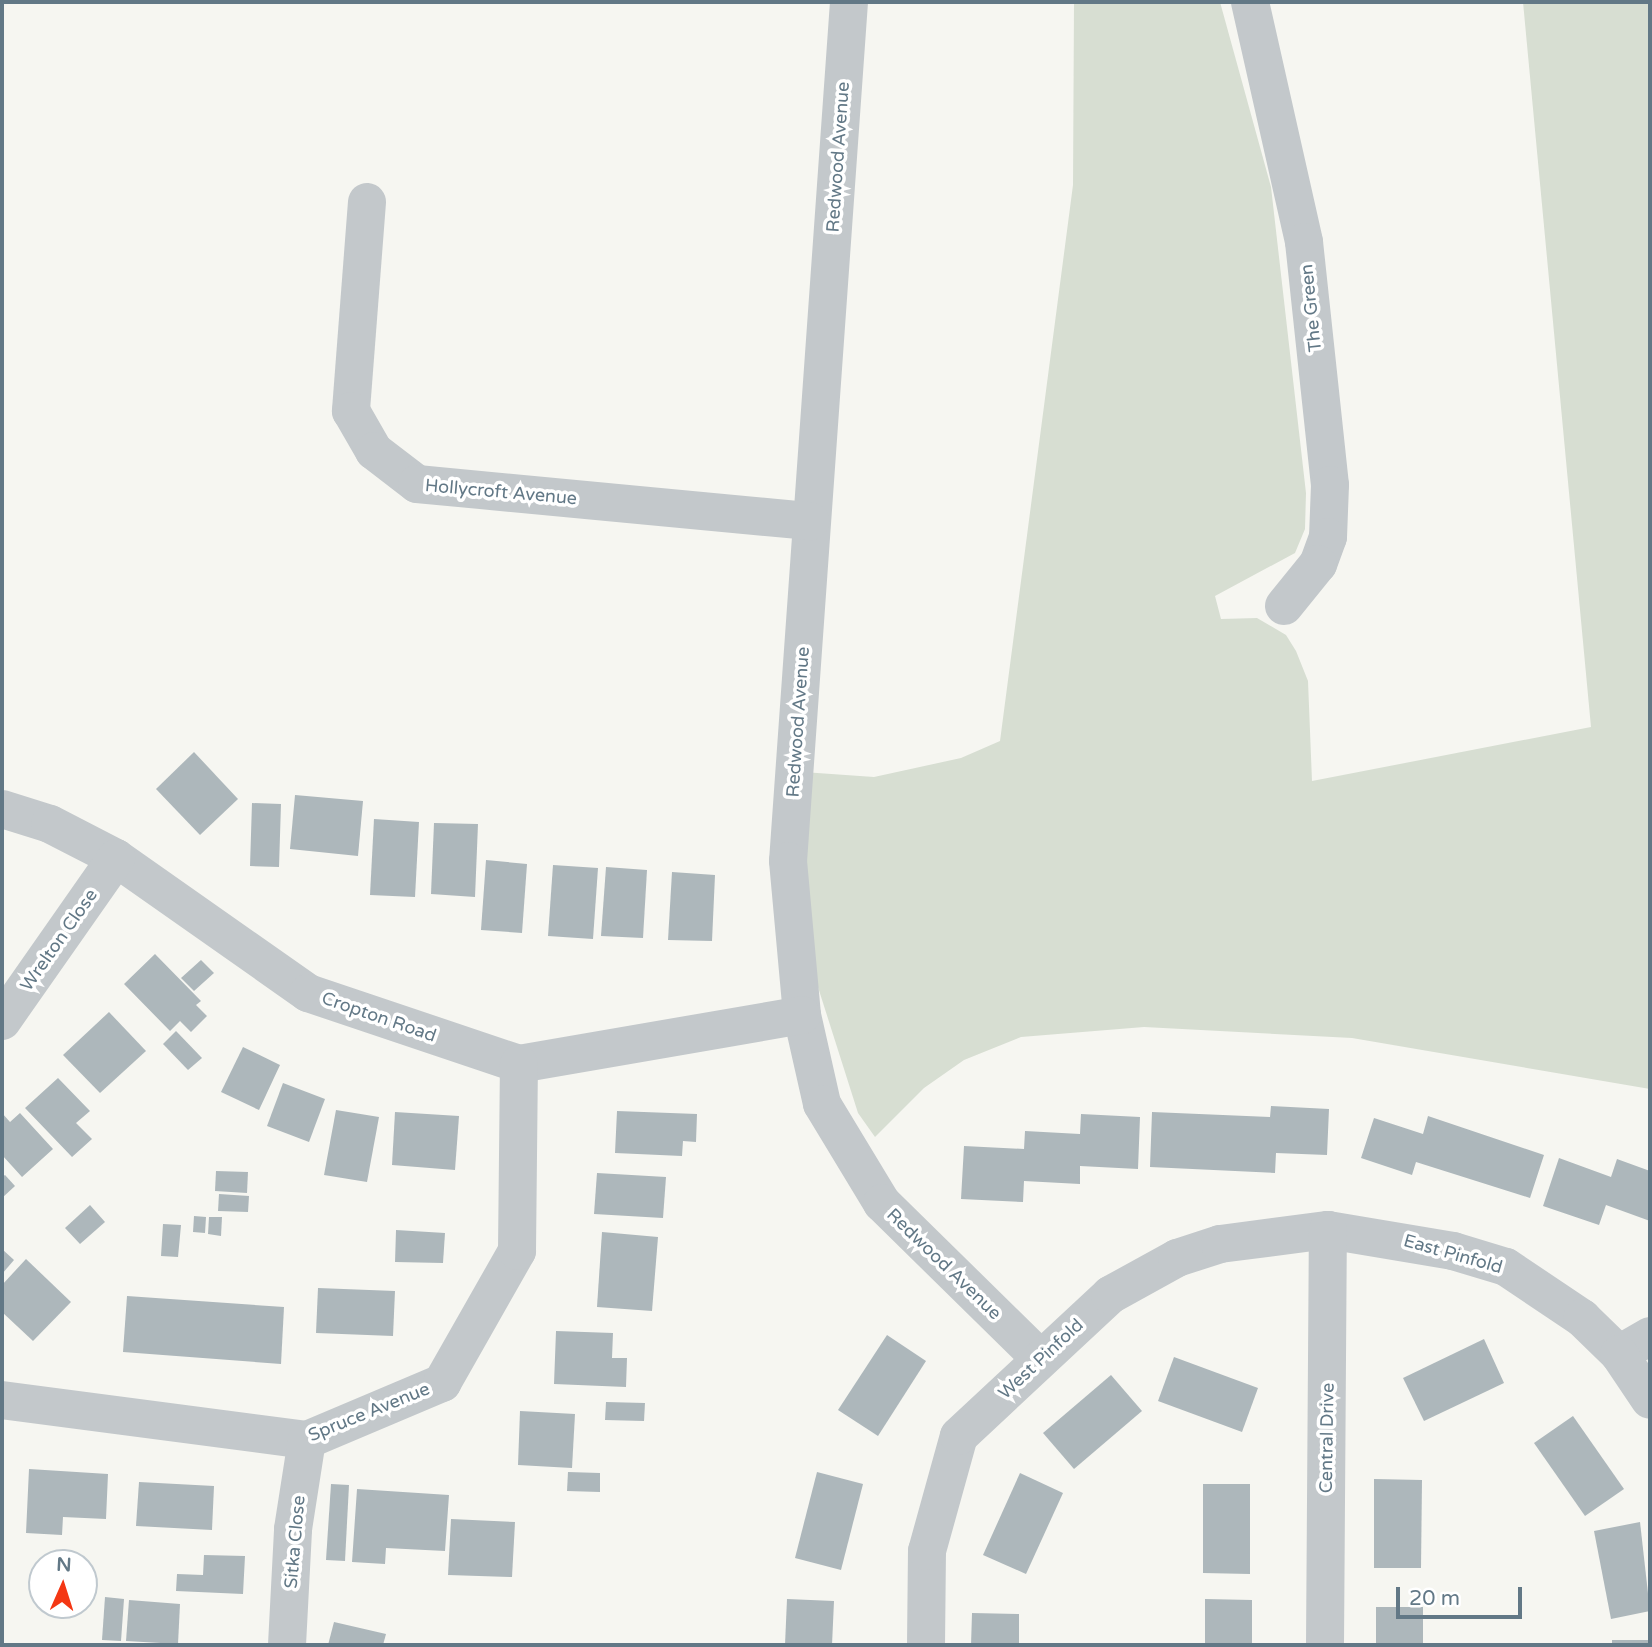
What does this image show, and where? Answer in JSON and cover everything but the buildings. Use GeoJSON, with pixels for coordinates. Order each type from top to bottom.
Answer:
{"type":"FeatureCollection","features":[{"type":"Feature","properties":{"kind":"street","name":"Redwood Avenue"},"geometry":{"type":"LineString","coordinates":[[849,2],[810,521],[788,861],[802,1015],[822,1104],[882,1203],[1040,1358]]}},
{"type":"Feature","properties":{"kind":"street","name":"The Green"},"geometry":{"type":"LineString","coordinates":[[1250,2],[1304,242],[1331,485],[1328,537],[1318,564],[1284,606]]}},
{"type":"Feature","properties":{"kind":"street","name":"Hollycroft Avenue"},"geometry":{"type":"LineString","coordinates":[[368,202],[352,411],[374,452],[417,484],[810,521]]}},
{"type":"Feature","properties":{"kind":"street","name":"Cropton Road"},"geometry":{"type":"LineString","coordinates":[[2,809],[50,824],[116,858],[308,993],[519,1065],[802,1015]]}},
{"type":"Feature","properties":{"kind":"street","name":"Wrelton Close"},"geometry":{"type":"LineString","coordinates":[[2,1021],[116,858]]}},
{"type":"Feature","properties":{"kind":"street","name":"Spruce Avenue"},"geometry":{"type":"LineString","coordinates":[[2,1400],[307,1440],[442,1382],[517,1251],[519,1065]]}},
{"type":"Feature","properties":{"kind":"street","name":"West Pinfold"},"geometry":{"type":"LineString","coordinates":[[926,1645],[927,1551],[960,1436],[1040,1358],[1139,1275],[1220,1244],[1328,1230]]}},
{"type":"Feature","properties":{"kind":"street","name":"East Pinfold"},"geometry":{"type":"LineString","coordinates":[[1328,1230],[1405,1238],[1506,1267],[1582,1318],[1634,1345],[1650,1401]]}},
{"type":"Feature","properties":{"kind":"street","name":"Central Drive"},"geometry":{"type":"LineString","coordinates":[[1325,1645],[1328,1230]]}},
{"type":"Feature","properties":{"kind":"street","name":"Sitka Close"},"geometry":{"type":"LineString","coordinates":[[287,1645],[293,1529],[307,1440]]}},
{"type":"Feature","properties":{"kind":"shaded area"},"geometry":{"type":"Polygon","coordinates":[[[1074,2],[1220,2],[1271,187],[1306,493],[1305,529],[1295,553],[1215,596],[1221,619],[1257,618],[1286,635],[1296,651],[1308,681],[1312,781],[1591,727],[1523,2],[1650,2],[1650,1089],[1352,1038],[1144,1027],[1021,1037],[964,1060],[924,1088],[875,1137],[858,1113],[817,984],[807,924],[803,772],[874,777],[961,758],[1000,741],[1073,185],[1074,2]]]}}]}
